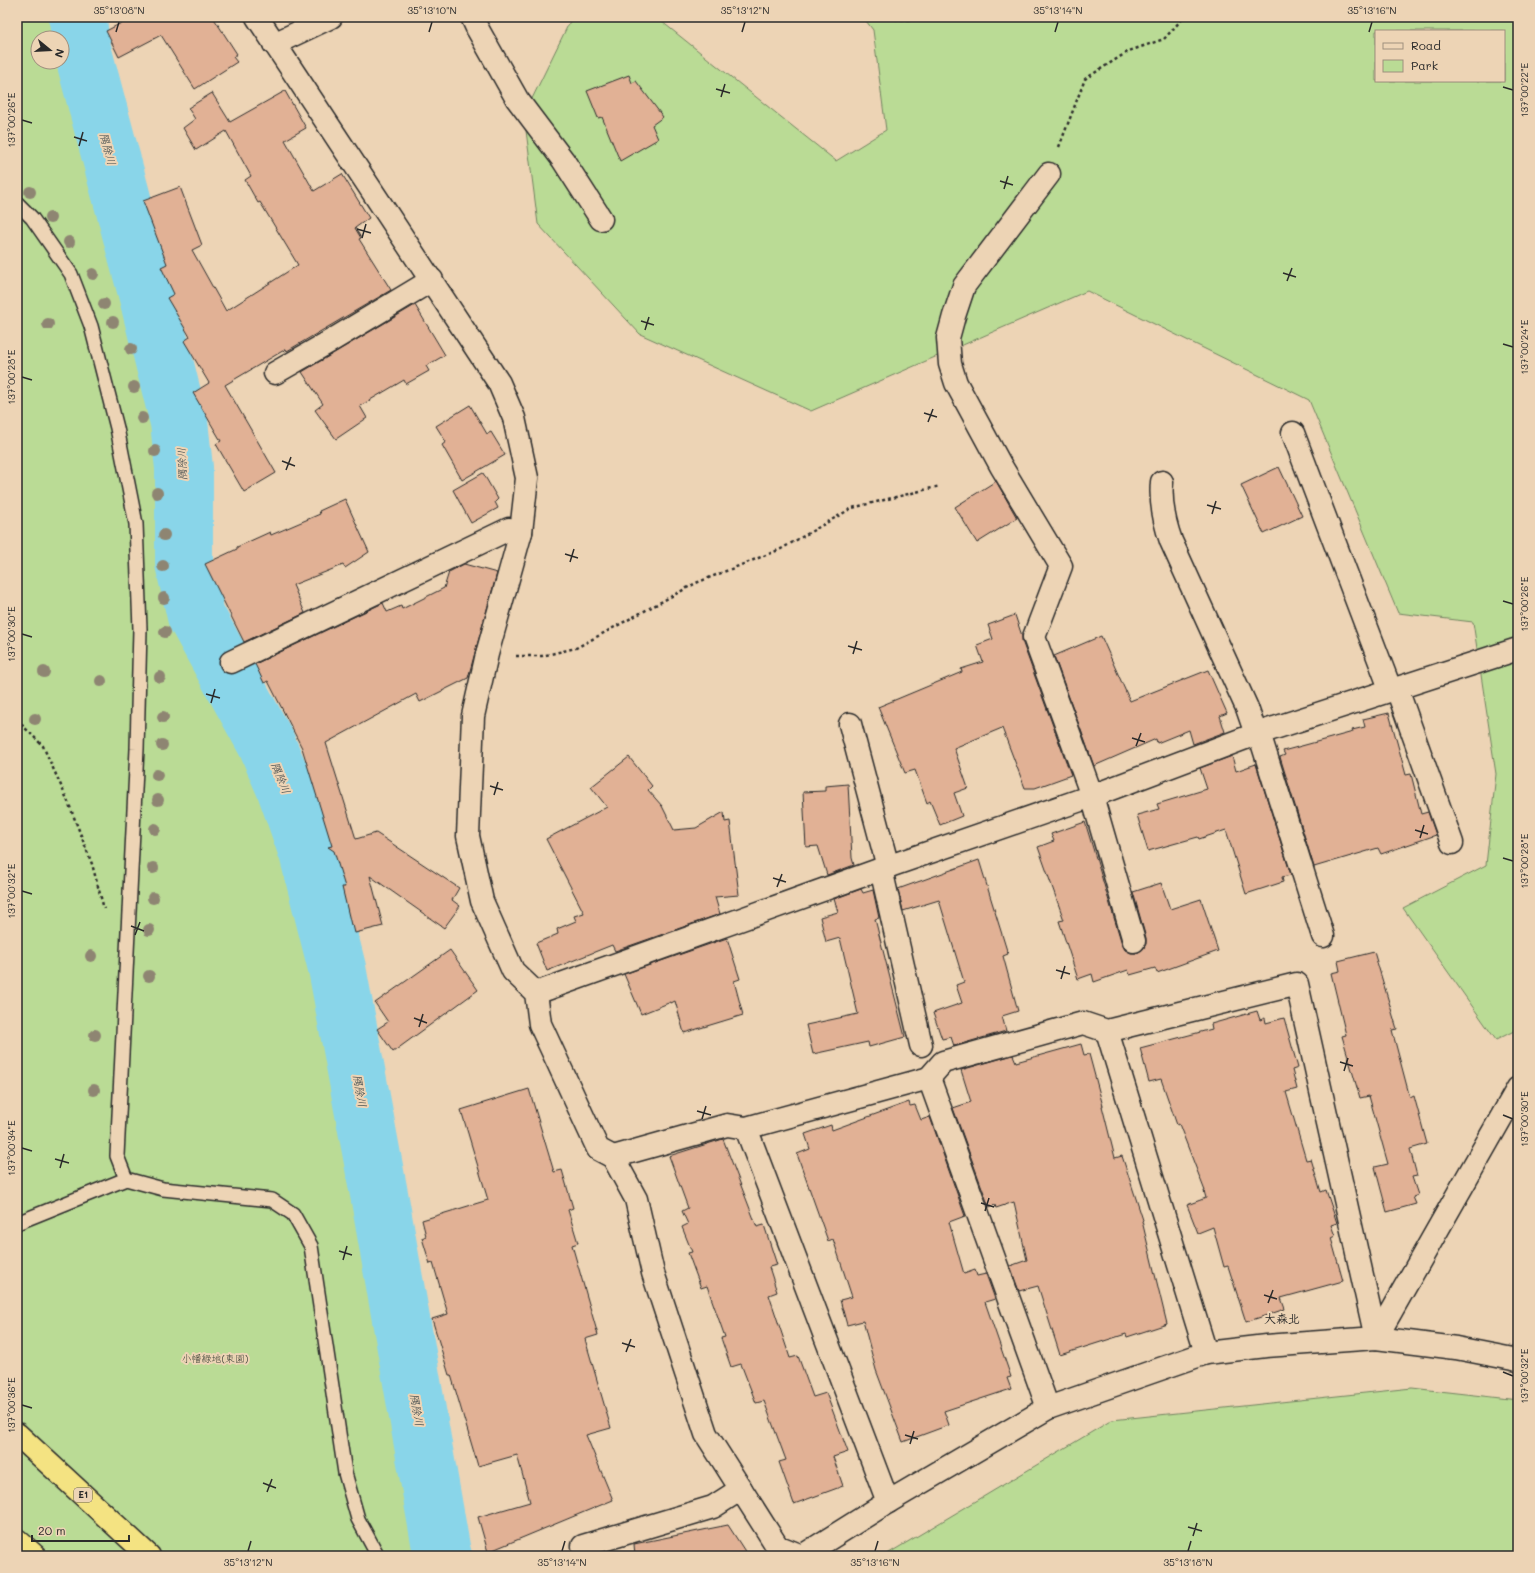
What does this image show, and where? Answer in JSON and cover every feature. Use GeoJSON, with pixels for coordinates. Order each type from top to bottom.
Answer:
{"type":"FeatureCollection","features":[{"type":"Feature","properties":{"kind":"highway","name":"E1"},"geometry":{"type":"LineString","coordinates":[[17,1434],[149,1556]]}},
{"type":"Feature","properties":{"kind":"highway"},"geometry":{"type":"LineString","coordinates":[[17,1540],[35,1556]]}},
{"type":"Feature","properties":{"kind":"street"},"geometry":{"type":"LineString","coordinates":[[257,17],[499,383],[514,418],[527,478],[521,532],[473,716],[468,836],[482,901],[513,971],[536,993],[540,1024],[598,1149],[613,1157],[636,1199],[653,1273],[706,1434],[776,1546],[802,1556],[888,1502],[1048,1408],[1206,1353],[1266,1346],[1376,1338],[1456,1348],[1518,1360]]}},
{"type":"Feature","properties":{"kind":"street"},"geometry":{"type":"LineString","coordinates":[[274,44],[331,17]]}},
{"type":"Feature","properties":{"kind":"street"},"geometry":{"type":"LineString","coordinates":[[472,17],[517,99],[563,160],[601,219]]}},
{"type":"Feature","properties":{"kind":"street"},"geometry":{"type":"LineString","coordinates":[[1049,174],[964,286],[948,338],[950,364],[956,383],[1001,466],[1061,566],[1034,637],[1092,796],[1134,941]]}},
{"type":"Feature","properties":{"kind":"street"},"geometry":{"type":"LineString","coordinates":[[275,373],[432,280]]}},
{"type":"Feature","properties":{"kind":"street"},"geometry":{"type":"LineString","coordinates":[[1293,433],[1394,690],[1452,843]]}},
{"type":"Feature","properties":{"kind":"street"},"geometry":{"type":"LineString","coordinates":[[1162,482],[1161,499],[1165,525],[1258,734],[1323,936]]}},
{"type":"Feature","properties":{"kind":"street"},"geometry":{"type":"LineString","coordinates":[[231,662],[509,529],[521,532]]}},
{"type":"Feature","properties":{"kind":"street"},"geometry":{"type":"LineString","coordinates":[[536,993],[885,868],[1092,796],[1258,734],[1518,649]]}},
{"type":"Feature","properties":{"kind":"street"},"geometry":{"type":"LineString","coordinates":[[850,724],[885,868],[921,1045]]}},
{"type":"Feature","properties":{"kind":"street"},"geometry":{"type":"LineString","coordinates":[[613,1157],[727,1125],[746,1128],[929,1078],[944,1062],[1083,1023],[1107,1031],[1297,984],[1376,1338]]}},
{"type":"Feature","properties":{"kind":"street"},"geometry":{"type":"LineString","coordinates":[[1107,1031],[1206,1353]]}},
{"type":"Feature","properties":{"kind":"street"},"geometry":{"type":"LineString","coordinates":[[929,1078],[1048,1408]]}},
{"type":"Feature","properties":{"kind":"street"},"geometry":{"type":"LineString","coordinates":[[1376,1338],[1518,1088]]}},
{"type":"Feature","properties":{"kind":"street"},"geometry":{"type":"LineString","coordinates":[[746,1128],[888,1502]]}},
{"type":"Feature","properties":{"kind":"street"},"geometry":{"type":"LineString","coordinates":[[583,1546],[713,1507],[740,1489]]}},
{"type":"Feature","properties":{"kind":"lane"},"geometry":{"type":"LineString","coordinates":[[17,203],[32,218],[71,274],[91,326],[116,428],[136,524],[140,644],[137,749],[117,1156],[126,1179]]}},
{"type":"Feature","properties":{"kind":"lane"},"geometry":{"type":"LineString","coordinates":[[17,1223],[126,1179],[163,1189],[272,1200],[294,1214],[311,1246],[345,1473],[358,1519],[378,1556]]}},
{"type":"Feature","properties":{"kind":"path"},"geometry":{"type":"LineString","coordinates":[[853,17],[920,20],[923,17]]}},
{"type":"Feature","properties":{"kind":"path"},"geometry":{"type":"LineString","coordinates":[[1049,174],[1085,79],[1129,51],[1164,39],[1184,17]]}},
{"type":"Feature","properties":{"kind":"path"},"geometry":{"type":"LineString","coordinates":[[488,654],[499,656],[542,656],[576,648],[696,583],[781,549],[852,508],[940,486]]}},
{"type":"Feature","properties":{"kind":"path"},"geometry":{"type":"LineString","coordinates":[[17,720],[43,746],[67,799],[92,864],[107,920],[128,945]]}},
{"type":"Feature","properties":{"kind":"green space","name":"小幡緑地(東園)"},"geometry":{"type":"Polygon","coordinates":[[[17,17],[76,17],[173,441],[179,643],[230,673],[273,722],[318,845],[357,1019],[449,1556],[17,1556],[17,17]]]}},
{"type":"Feature","properties":{"kind":"green space"},"geometry":{"type":"Polygon","coordinates":[[[590,17],[656,17],[836,161],[886,130],[873,30],[863,17],[1518,17],[1518,1029],[1496,1040],[1403,908],[1486,865],[1496,774],[1473,622],[1398,613],[1309,400],[1087,291],[811,411],[640,334],[538,224],[524,115],[570,21],[590,17]]]}},
{"type":"Feature","properties":{"kind":"green space"},"geometry":{"type":"Polygon","coordinates":[[[1412,1388],[1518,1400],[1518,1556],[884,1556],[1112,1420],[1412,1388]]]}},
{"type":"Feature","properties":{"kind":"building"},"geometry":{"type":"Polygon","coordinates":[[[133,17],[213,17],[237,54],[233,57],[237,62],[195,89],[161,35],[119,57],[106,31],[133,17]]]}},
{"type":"Feature","properties":{"kind":"building"},"geometry":{"type":"Polygon","coordinates":[[[629,75],[632,83],[636,81],[663,117],[652,125],[658,139],[620,161],[602,117],[598,118],[587,91],[629,75]]]}},
{"type":"Feature","properties":{"kind":"building"},"geometry":{"type":"Polygon","coordinates":[[[285,91],[306,128],[285,140],[314,191],[342,174],[369,218],[355,228],[361,238],[359,239],[391,290],[287,351],[286,349],[225,385],[276,473],[244,492],[216,444],[221,441],[193,393],[209,383],[184,341],[190,337],[167,298],[174,294],[161,267],[167,264],[143,201],[180,187],[202,245],[192,250],[226,311],[298,265],[245,180],[251,176],[226,131],[196,150],[183,128],[195,119],[188,108],[212,93],[230,122],[285,91]]]}},
{"type":"Feature","properties":{"kind":"building"},"geometry":{"type":"Polygon","coordinates":[[[415,305],[445,355],[426,366],[429,371],[406,384],[404,380],[360,406],[367,418],[336,439],[315,410],[323,404],[302,372],[415,305]]]}},
{"type":"Feature","properties":{"kind":"building"},"geometry":{"type":"Polygon","coordinates":[[[470,405],[487,434],[491,432],[505,455],[462,480],[442,445],[446,442],[436,426],[470,405]]]}},
{"type":"Feature","properties":{"kind":"building"},"geometry":{"type":"Polygon","coordinates":[[[1279,467],[1302,516],[1264,534],[1241,485],[1279,467]]]}},
{"type":"Feature","properties":{"kind":"building"},"geometry":{"type":"Polygon","coordinates":[[[483,473],[498,499],[495,502],[498,508],[471,523],[453,490],[483,473]]]}},
{"type":"Feature","properties":{"kind":"building"},"geometry":{"type":"Polygon","coordinates":[[[996,481],[1017,518],[977,543],[955,507],[996,481]]]}},
{"type":"Feature","properties":{"kind":"building"},"geometry":{"type":"Polygon","coordinates":[[[345,499],[369,552],[345,568],[343,565],[293,585],[305,613],[244,642],[205,564],[270,532],[271,535],[320,514],[319,511],[345,499]]]}},
{"type":"Feature","properties":{"kind":"building"},"geometry":{"type":"Polygon","coordinates":[[[464,564],[497,573],[468,678],[420,702],[416,694],[326,743],[356,839],[376,833],[459,888],[452,900],[460,906],[444,928],[370,876],[383,926],[355,933],[353,925],[351,925],[342,887],[345,887],[334,851],[328,847],[332,846],[302,748],[268,681],[264,683],[255,664],[383,603],[387,612],[401,606],[402,609],[444,588],[449,572],[464,564]]]}},
{"type":"Feature","properties":{"kind":"building"},"geometry":{"type":"Polygon","coordinates":[[[1015,615],[1022,636],[1022,641],[1071,775],[1035,788],[1025,788],[1002,728],[954,748],[968,788],[954,793],[962,816],[940,825],[930,801],[927,803],[915,770],[905,773],[878,707],[962,672],[961,669],[983,662],[977,645],[993,639],[988,625],[1015,615]]]}},
{"type":"Feature","properties":{"kind":"building"},"geometry":{"type":"Polygon","coordinates":[[[1101,636],[1130,701],[1208,670],[1227,713],[1220,716],[1225,732],[1193,744],[1189,730],[1157,743],[1156,739],[1094,766],[1054,656],[1101,636]]]}},
{"type":"Feature","properties":{"kind":"building"},"geometry":{"type":"Polygon","coordinates":[[[1389,713],[1406,775],[1411,774],[1421,814],[1428,812],[1436,835],[1381,854],[1378,848],[1314,867],[1280,757],[1285,755],[1283,751],[1353,732],[1352,730],[1365,727],[1363,719],[1389,713]]]}},
{"type":"Feature","properties":{"kind":"building"},"geometry":{"type":"Polygon","coordinates":[[[1232,756],[1236,771],[1256,764],[1291,875],[1282,877],[1283,882],[1246,894],[1226,830],[1199,839],[1198,837],[1148,851],[1137,815],[1159,809],[1157,804],[1207,789],[1200,768],[1232,756]]]}},
{"type":"Feature","properties":{"kind":"building"},"geometry":{"type":"Polygon","coordinates":[[[629,757],[652,786],[648,790],[662,806],[674,830],[696,828],[724,812],[725,822],[730,821],[739,895],[715,897],[720,914],[615,951],[612,945],[547,971],[536,943],[558,934],[557,929],[576,921],[574,916],[584,913],[546,839],[607,807],[591,787],[629,757]]]}},
{"type":"Feature","properties":{"kind":"building"},"geometry":{"type":"Polygon","coordinates":[[[848,784],[852,858],[854,865],[827,875],[818,846],[806,847],[803,792],[825,791],[825,786],[848,784]]]}},
{"type":"Feature","properties":{"kind":"building"},"geometry":{"type":"Polygon","coordinates":[[[1085,822],[1125,950],[1131,953],[1137,953],[1143,949],[1146,944],[1146,938],[1133,892],[1161,883],[1170,909],[1201,899],[1218,951],[1157,973],[1155,968],[1130,975],[1128,970],[1094,982],[1092,974],[1078,979],[1059,921],[1064,920],[1038,847],[1054,841],[1051,834],[1085,822]]]}},
{"type":"Feature","properties":{"kind":"building"},"geometry":{"type":"Polygon","coordinates":[[[979,860],[1008,954],[1003,956],[1018,1011],[1002,1016],[1006,1031],[954,1046],[951,1037],[942,1039],[933,1013],[962,1003],[956,985],[964,982],[939,900],[903,911],[898,889],[979,860]]]}},
{"type":"Feature","properties":{"kind":"building"},"geometry":{"type":"Polygon","coordinates":[[[861,889],[863,893],[873,890],[879,918],[875,919],[905,1037],[869,1047],[868,1042],[813,1054],[806,1025],[858,1014],[840,938],[826,942],[820,917],[838,912],[834,899],[861,889]]]}},
{"type":"Feature","properties":{"kind":"building"},"geometry":{"type":"Polygon","coordinates":[[[727,938],[740,979],[734,981],[743,1015],[684,1033],[675,1001],[641,1014],[624,974],[727,938]]]}},
{"type":"Feature","properties":{"kind":"building"},"geometry":{"type":"Polygon","coordinates":[[[450,950],[478,990],[393,1052],[377,1029],[388,1022],[375,1003],[450,950]]]}},
{"type":"Feature","properties":{"kind":"building"},"geometry":{"type":"Polygon","coordinates":[[[1374,952],[1397,1029],[1392,1030],[1410,1098],[1414,1096],[1427,1144],[1410,1149],[1417,1176],[1412,1177],[1418,1195],[1413,1197],[1416,1204],[1387,1212],[1375,1167],[1388,1164],[1369,1096],[1360,1098],[1342,1036],[1346,1035],[1331,973],[1340,971],[1338,961],[1374,952]]]}},
{"type":"Feature","properties":{"kind":"building"},"geometry":{"type":"Polygon","coordinates":[[[1257,1011],[1260,1020],[1265,1018],[1266,1023],[1284,1018],[1298,1068],[1292,1070],[1297,1089],[1286,1092],[1306,1160],[1311,1159],[1321,1192],[1326,1190],[1337,1223],[1331,1225],[1335,1236],[1331,1238],[1343,1281],[1281,1298],[1285,1309],[1246,1322],[1228,1266],[1224,1267],[1213,1227],[1198,1233],[1187,1205],[1206,1198],[1205,1191],[1179,1124],[1177,1125],[1161,1079],[1149,1082],[1140,1048],[1212,1029],[1211,1024],[1257,1011]]]}},
{"type":"Feature","properties":{"kind":"building"},"geometry":{"type":"Polygon","coordinates":[[[1081,1044],[1084,1055],[1089,1054],[1115,1158],[1122,1156],[1143,1220],[1167,1324],[1127,1337],[1126,1334],[1060,1355],[1038,1286],[1019,1291],[1010,1266],[1027,1260],[1014,1202],[996,1208],[995,1205],[989,1207],[953,1108],[971,1102],[961,1070],[1013,1055],[1016,1062],[1081,1044]]]}},
{"type":"Feature","properties":{"kind":"building"},"geometry":{"type":"Polygon","coordinates":[[[529,1089],[554,1172],[562,1170],[573,1208],[568,1210],[578,1243],[572,1245],[598,1335],[585,1339],[611,1428],[586,1435],[613,1500],[488,1552],[478,1517],[530,1502],[517,1455],[478,1466],[451,1375],[449,1375],[432,1319],[448,1314],[433,1263],[430,1264],[422,1238],[426,1236],[422,1220],[488,1200],[461,1110],[529,1089]]]}},
{"type":"Feature","properties":{"kind":"building"},"geometry":{"type":"Polygon","coordinates":[[[909,1102],[910,1106],[915,1105],[921,1120],[930,1117],[965,1216],[949,1222],[964,1274],[975,1270],[977,1276],[986,1274],[995,1299],[985,1302],[1011,1377],[1007,1378],[1011,1389],[944,1411],[949,1425],[903,1442],[876,1370],[863,1321],[847,1325],[840,1300],[852,1297],[833,1239],[828,1241],[797,1154],[810,1149],[805,1134],[831,1125],[832,1130],[909,1102]]]}},
{"type":"Feature","properties":{"kind":"building"},"geometry":{"type":"Polygon","coordinates":[[[723,1139],[757,1227],[764,1225],[777,1265],[769,1267],[777,1292],[769,1295],[790,1358],[798,1356],[813,1397],[826,1393],[848,1452],[833,1457],[843,1486],[794,1504],[779,1462],[786,1460],[764,1401],[756,1403],[741,1364],[731,1367],[721,1338],[725,1337],[707,1286],[701,1288],[688,1253],[692,1252],[682,1227],[688,1224],[682,1211],[688,1208],[669,1156],[723,1139]]]}},
{"type":"Feature","properties":{"kind":"building"},"geometry":{"type":"Polygon","coordinates":[[[728,1525],[748,1556],[635,1556],[634,1544],[728,1525]]]}},
{"type":"Feature","properties":{"kind":"waterway","name":"隅除川"},"geometry":{"type":"LineString","coordinates":[[78,17],[80,41],[147,293],[179,422],[184,468],[184,563],[196,616],[266,743],[285,787],[308,853],[337,968],[379,1194],[443,1556]]}},
{"type":"Feature","properties":{"kind":"district","name":"大森北"},"geometry":{"type":"Point","coordinates":[1282,1319]}}]}
